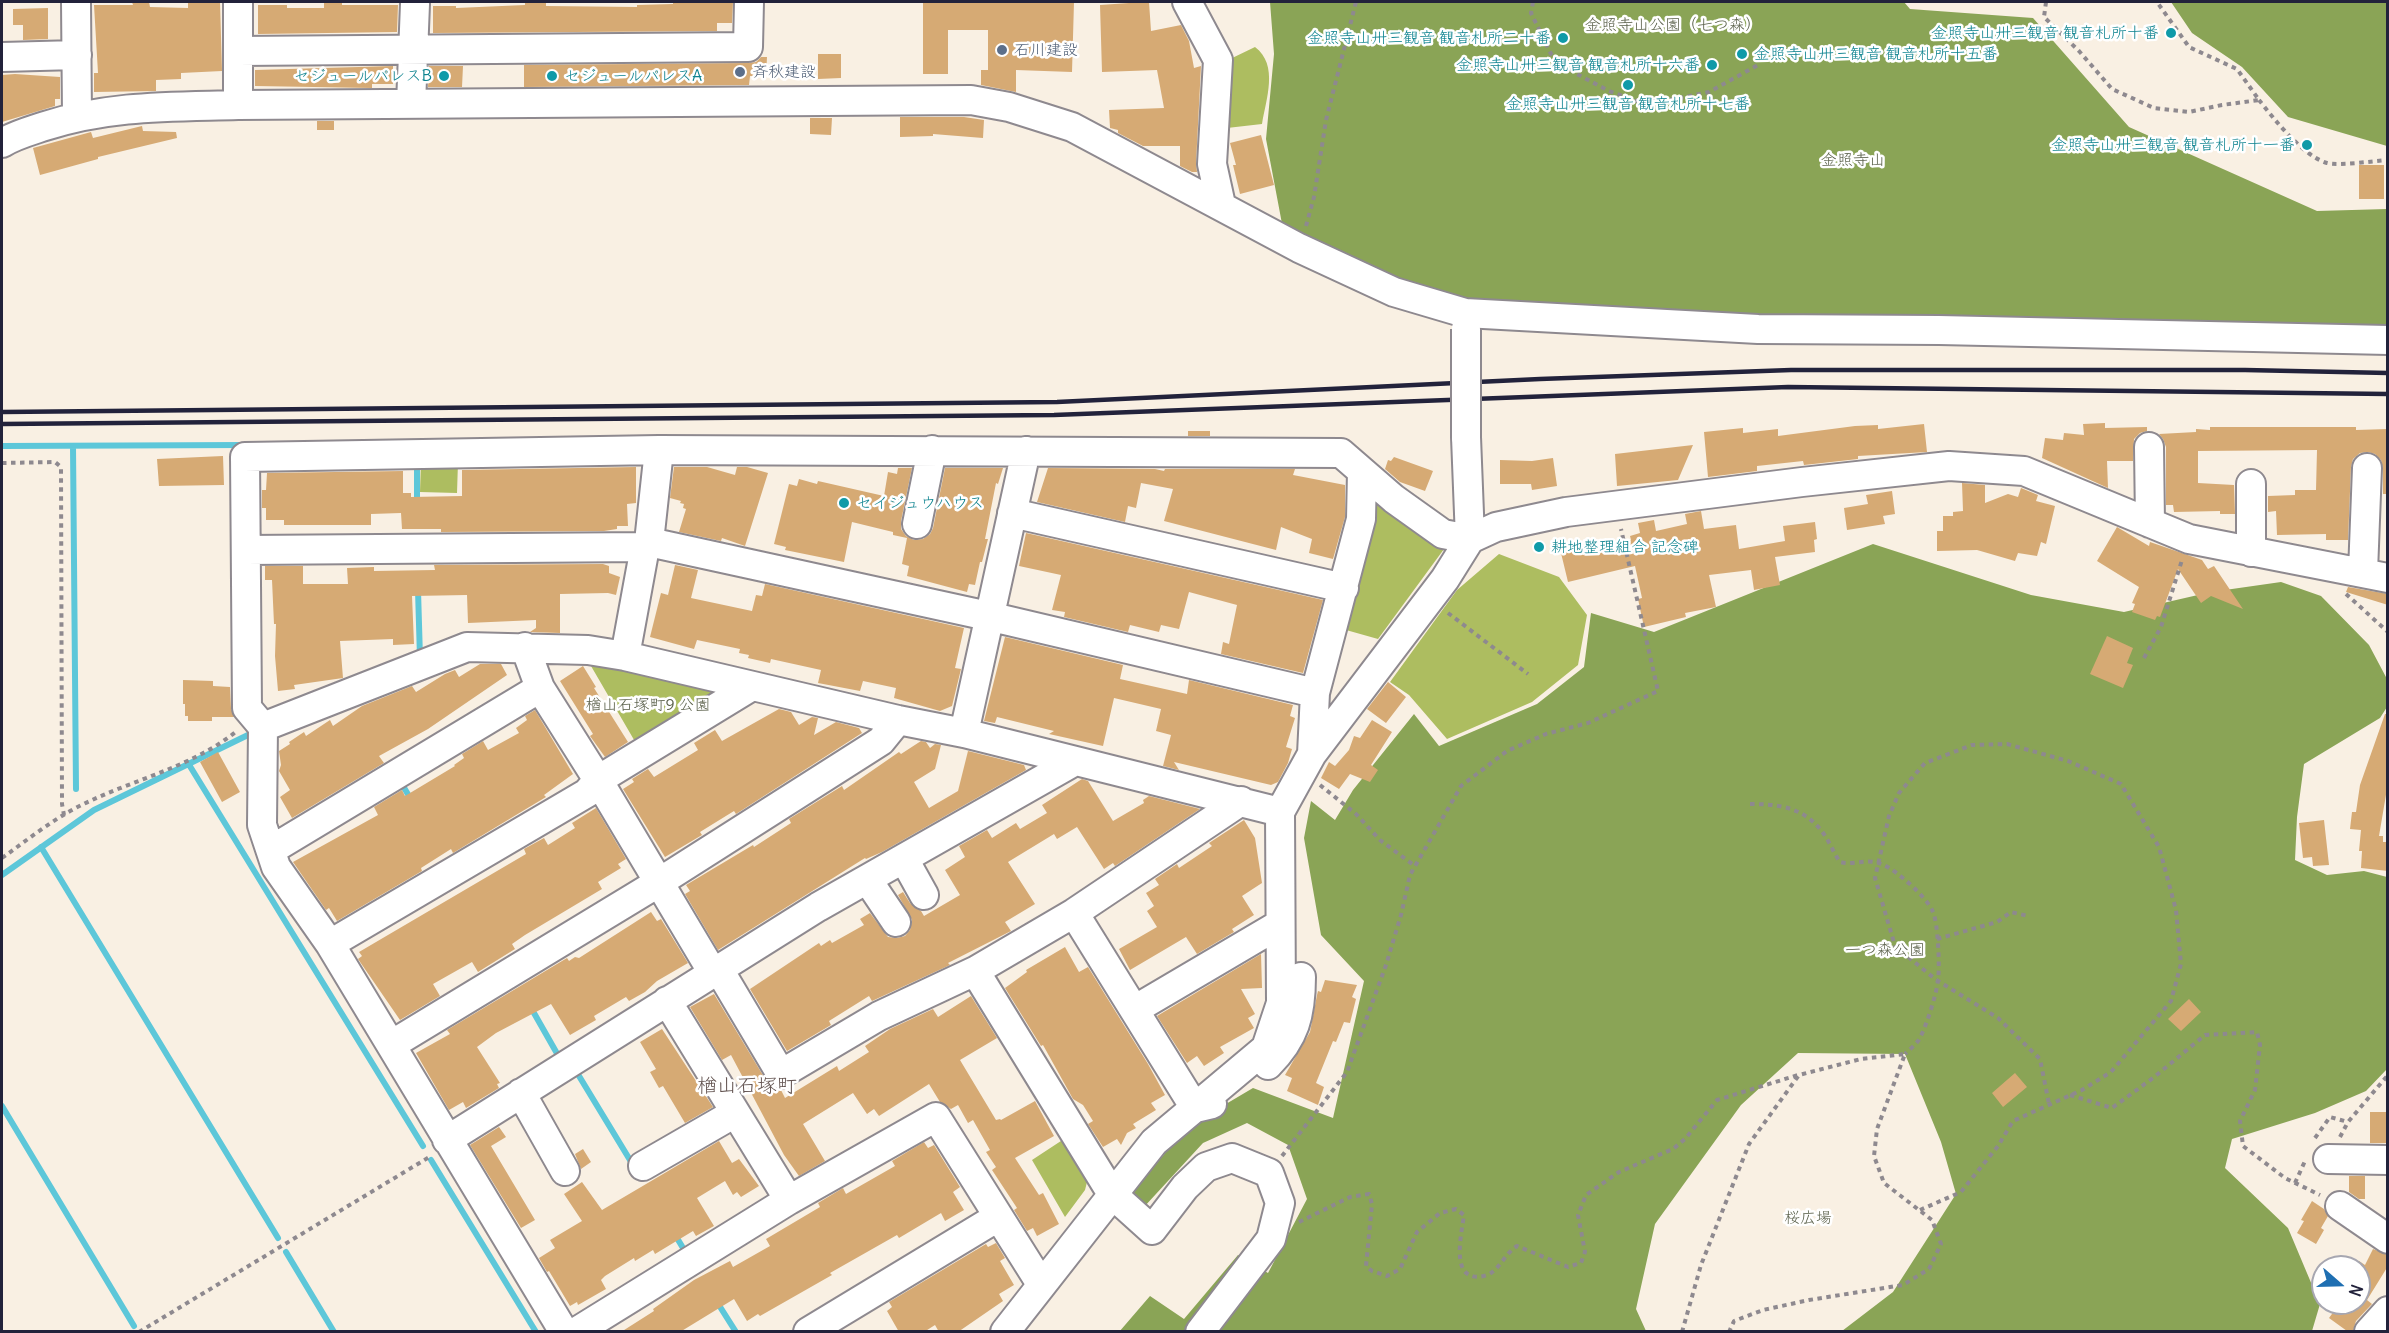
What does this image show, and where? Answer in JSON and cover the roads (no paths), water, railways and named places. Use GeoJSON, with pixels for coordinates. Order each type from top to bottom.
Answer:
{"type":"FeatureCollection","features":[{"type":"Feature","properties":{"kind":"street"},"geometry":{"type":"LineString","coordinates":[[76,2],[77,116]]}},
{"type":"Feature","properties":{"kind":"street"},"geometry":{"type":"LineString","coordinates":[[238,2],[238,105]]}},
{"type":"Feature","properties":{"kind":"street"},"geometry":{"type":"LineString","coordinates":[[238,51],[748,47],[749,2]]}},
{"type":"Feature","properties":{"kind":"street"},"geometry":{"type":"LineString","coordinates":[[1187,2],[1218,60],[1212,164],[1221,205]]}},
{"type":"Feature","properties":{"kind":"street"},"geometry":{"type":"LineString","coordinates":[[411,104],[415,4]]}},
{"type":"Feature","properties":{"kind":"street"},"geometry":{"type":"LineString","coordinates":[[2,57],[77,56]]}},
{"type":"Feature","properties":{"kind":"street"},"geometry":{"type":"LineString","coordinates":[[2,143],[12,137],[77,116],[118,109],[238,105],[971,100],[1010,107],[1072,127],[1299,248],[1394,292],[1465,321],[1758,329],[1940,330],[2388,340]]}},
{"type":"Feature","properties":{"kind":"street"},"geometry":{"type":"LineString","coordinates":[[1465,321],[1470,539]]}},
{"type":"Feature","properties":{"kind":"street"},"geometry":{"type":"LineString","coordinates":[[2149,447],[2150,524]]}},
{"type":"Feature","properties":{"kind":"street"},"geometry":{"type":"LineString","coordinates":[[564,1332],[330,944],[276,867],[262,825],[247,708],[245,456],[659,450],[1341,453],[1394,499],[1443,534],[1470,539]]}},
{"type":"Feature","properties":{"kind":"street"},"geometry":{"type":"LineString","coordinates":[[625,656],[647,544],[659,450]]}},
{"type":"Feature","properties":{"kind":"street"},"geometry":{"type":"LineString","coordinates":[[917,524],[932,450]]}},
{"type":"Feature","properties":{"kind":"street"},"geometry":{"type":"LineString","coordinates":[[964,733],[1026,451]]}},
{"type":"Feature","properties":{"kind":"street"},"geometry":{"type":"LineString","coordinates":[[1005,1332],[1154,1142],[1266,1048],[1281,1003],[1280,812],[1356,696],[1429,599],[1470,539],[1496,527],[1566,512],[1949,466],[2024,471],[2189,539],[2375,575],[2367,468]]}},
{"type":"Feature","properties":{"kind":"street"},"geometry":{"type":"LineString","coordinates":[[1195,1108],[1230,1100],[1282,1051],[1296,1026],[1301,996],[1301,978],[1292,840],[1295,820],[1312,766],[1315,693],[1361,519],[1362,472]]}},
{"type":"Feature","properties":{"kind":"street"},"geometry":{"type":"LineString","coordinates":[[2251,552],[2252,484]]}},
{"type":"Feature","properties":{"kind":"street"},"geometry":{"type":"LineString","coordinates":[[1012,513],[1344,588]]}},
{"type":"Feature","properties":{"kind":"street"},"geometry":{"type":"LineString","coordinates":[[246,550],[647,544],[988,616],[1315,693]]}},
{"type":"Feature","properties":{"kind":"street"},"geometry":{"type":"LineString","coordinates":[[251,728],[468,647],[588,650],[625,656],[898,720],[964,733],[1280,812]]}},
{"type":"Feature","properties":{"kind":"street"},"geometry":{"type":"LineString","coordinates":[[525,647],[540,688],[598,780],[658,883],[781,1074],[879,1016],[975,971],[1074,913],[1241,801]]}},
{"type":"Feature","properties":{"kind":"street"},"geometry":{"type":"LineString","coordinates":[[330,944],[587,793],[598,780],[752,686]]}},
{"type":"Feature","properties":{"kind":"street"},"geometry":{"type":"LineString","coordinates":[[271,850],[540,688]]}},
{"type":"Feature","properties":{"kind":"street"},"geometry":{"type":"LineString","coordinates":[[391,1045],[658,883],[881,741],[898,720]]}},
{"type":"Feature","properties":{"kind":"street"},"geometry":{"type":"LineString","coordinates":[[447,1140],[715,970],[867,879],[1076,761]]}},
{"type":"Feature","properties":{"kind":"street"},"geometry":{"type":"LineString","coordinates":[[904,859],[924,895]]}},
{"type":"Feature","properties":{"kind":"street"},"geometry":{"type":"LineString","coordinates":[[867,879],[896,922]]}},
{"type":"Feature","properties":{"kind":"street"},"geometry":{"type":"LineString","coordinates":[[1074,913],[1195,1108]]}},
{"type":"Feature","properties":{"kind":"street"},"geometry":{"type":"LineString","coordinates":[[1134,1010],[1280,924]]}},
{"type":"Feature","properties":{"kind":"street"},"geometry":{"type":"LineString","coordinates":[[975,971],[1112,1194],[1152,1230],[1185,1187],[1206,1167],[1232,1158],[1269,1173],[1280,1203],[1271,1239],[1200,1332]]}},
{"type":"Feature","properties":{"kind":"street"},"geometry":{"type":"LineString","coordinates":[[666,1001],[789,1200]]}},
{"type":"Feature","properties":{"kind":"street"},"geometry":{"type":"LineString","coordinates":[[521,1093],[565,1171]]}},
{"type":"Feature","properties":{"kind":"street"},"geometry":{"type":"LineString","coordinates":[[643,1166],[735,1113]]}},
{"type":"Feature","properties":{"kind":"street"},"geometry":{"type":"LineString","coordinates":[[576,1332],[789,1200],[936,1117],[1041,1284]]}},
{"type":"Feature","properties":{"kind":"street"},"geometry":{"type":"LineString","coordinates":[[2328,1160],[2388,1160]]}},
{"type":"Feature","properties":{"kind":"street"},"geometry":{"type":"LineString","coordinates":[[2340,1206],[2388,1239]]}},
{"type":"Feature","properties":{"kind":"street"},"geometry":{"type":"LineString","coordinates":[[808,1332],[998,1217]]}},
{"type":"Feature","properties":{"kind":"street"},"geometry":{"type":"LineString","coordinates":[[2369,1332],[2388,1311]]}},
{"type":"Feature","properties":{"kind":"waterway"},"geometry":{"type":"LineString","coordinates":[[2,446],[244,445]]}},
{"type":"Feature","properties":{"kind":"waterway"},"geometry":{"type":"LineString","coordinates":[[73,446],[76,789]]}},
{"type":"Feature","properties":{"kind":"waterway"},"geometry":{"type":"LineString","coordinates":[[417,466],[417,505]]}},
{"type":"Feature","properties":{"kind":"waterway"},"geometry":{"type":"LineString","coordinates":[[418,590],[420,658]]}},
{"type":"Feature","properties":{"kind":"waterway"},"geometry":{"type":"LineString","coordinates":[[2,875],[94,810],[250,734]]}},
{"type":"Feature","properties":{"kind":"waterway"},"geometry":{"type":"LineString","coordinates":[[188,763],[423,1146]]}},
{"type":"Feature","properties":{"kind":"waterway"},"geometry":{"type":"LineString","coordinates":[[400,781],[412,801]]}},
{"type":"Feature","properties":{"kind":"waterway"},"geometry":{"type":"LineString","coordinates":[[41,847],[278,1238]]}},
{"type":"Feature","properties":{"kind":"waterway"},"geometry":{"type":"LineString","coordinates":[[530,1006],[559,1057]]}},
{"type":"Feature","properties":{"kind":"waterway"},"geometry":{"type":"LineString","coordinates":[[576,1071],[633,1165]]}},
{"type":"Feature","properties":{"kind":"waterway"},"geometry":{"type":"LineString","coordinates":[[2,1106],[134,1326]]}},
{"type":"Feature","properties":{"kind":"waterway"},"geometry":{"type":"LineString","coordinates":[[431,1160],[536,1332]]}},
{"type":"Feature","properties":{"kind":"waterway"},"geometry":{"type":"LineString","coordinates":[[674,1233],[686,1253]]}},
{"type":"Feature","properties":{"kind":"waterway"},"geometry":{"type":"LineString","coordinates":[[286,1252],[334,1332]]}},
{"type":"Feature","properties":{"kind":"waterway"},"geometry":{"type":"LineString","coordinates":[[717,1302],[736,1332]]}},
{"type":"Feature","properties":{"kind":"railway"},"geometry":{"type":"LineString","coordinates":[[2,412],[1057,402],[1540,379],[1791,370],[2245,370],[2388,373]]}},
{"type":"Feature","properties":{"kind":"railway"},"geometry":{"type":"LineString","coordinates":[[2,424],[1054,415],[1788,387],[2388,394]]}},
{"type":"Feature","properties":{"kind":"place","name":"金照寺山卅三観音 観音札所十番"},"geometry":{"type":"Point","coordinates":[2171,33]}},
{"type":"Feature","properties":{"kind":"place","name":"金照寺山卅三観音 観音札所二十番"},"geometry":{"type":"Point","coordinates":[1563,38]}},
{"type":"Feature","properties":{"kind":"place","name":"石川建設"},"geometry":{"type":"Point","coordinates":[1002,50]}},
{"type":"Feature","properties":{"kind":"place","name":"金照寺山卅三観音 観音札所十五番"},"geometry":{"type":"Point","coordinates":[1742,54]}},
{"type":"Feature","properties":{"kind":"place","name":"金照寺山卅三観音 観音札所十六番"},"geometry":{"type":"Point","coordinates":[1712,65]}},
{"type":"Feature","properties":{"kind":"place","name":"斉秋建設"},"geometry":{"type":"Point","coordinates":[740,72]}},
{"type":"Feature","properties":{"kind":"place","name":"セジュールパレスB"},"geometry":{"type":"Point","coordinates":[444,76]}},
{"type":"Feature","properties":{"kind":"place","name":"セジュールパレスA"},"geometry":{"type":"Point","coordinates":[552,76]}},
{"type":"Feature","properties":{"kind":"place","name":"金照寺山卅三観音 観音札所十七番"},"geometry":{"type":"Point","coordinates":[1628,85]}},
{"type":"Feature","properties":{"kind":"place","name":"金照寺山卅三観音 観音札所十一番"},"geometry":{"type":"Point","coordinates":[2307,145]}},
{"type":"Feature","properties":{"kind":"place","name":"セイジュウハウス"},"geometry":{"type":"Point","coordinates":[844,503]}},
{"type":"Feature","properties":{"kind":"place","name":"耕地整理組合 記念碑"},"geometry":{"type":"Point","coordinates":[1539,547]}},
{"type":"Feature","properties":{"kind":"district","name":"楢山石塚町"},"geometry":{"type":"Point","coordinates":[747,1086]}},
{"type":"Feature","properties":{"kind":"park label","name":"金照寺山公園（七つ森）"},"geometry":{"type":"Point","coordinates":[1673,25]}},
{"type":"Feature","properties":{"kind":"park label","name":"金照寺山"},"geometry":{"type":"Point","coordinates":[1853,160]}},
{"type":"Feature","properties":{"kind":"park label","name":"楢山石塚町9 公園"},"geometry":{"type":"Point","coordinates":[648,705]}},
{"type":"Feature","properties":{"kind":"park label","name":"一つ森公園"},"geometry":{"type":"Point","coordinates":[1885,950]}},
{"type":"Feature","properties":{"kind":"park label","name":"桜広場"},"geometry":{"type":"Point","coordinates":[1808,1218]}}]}
